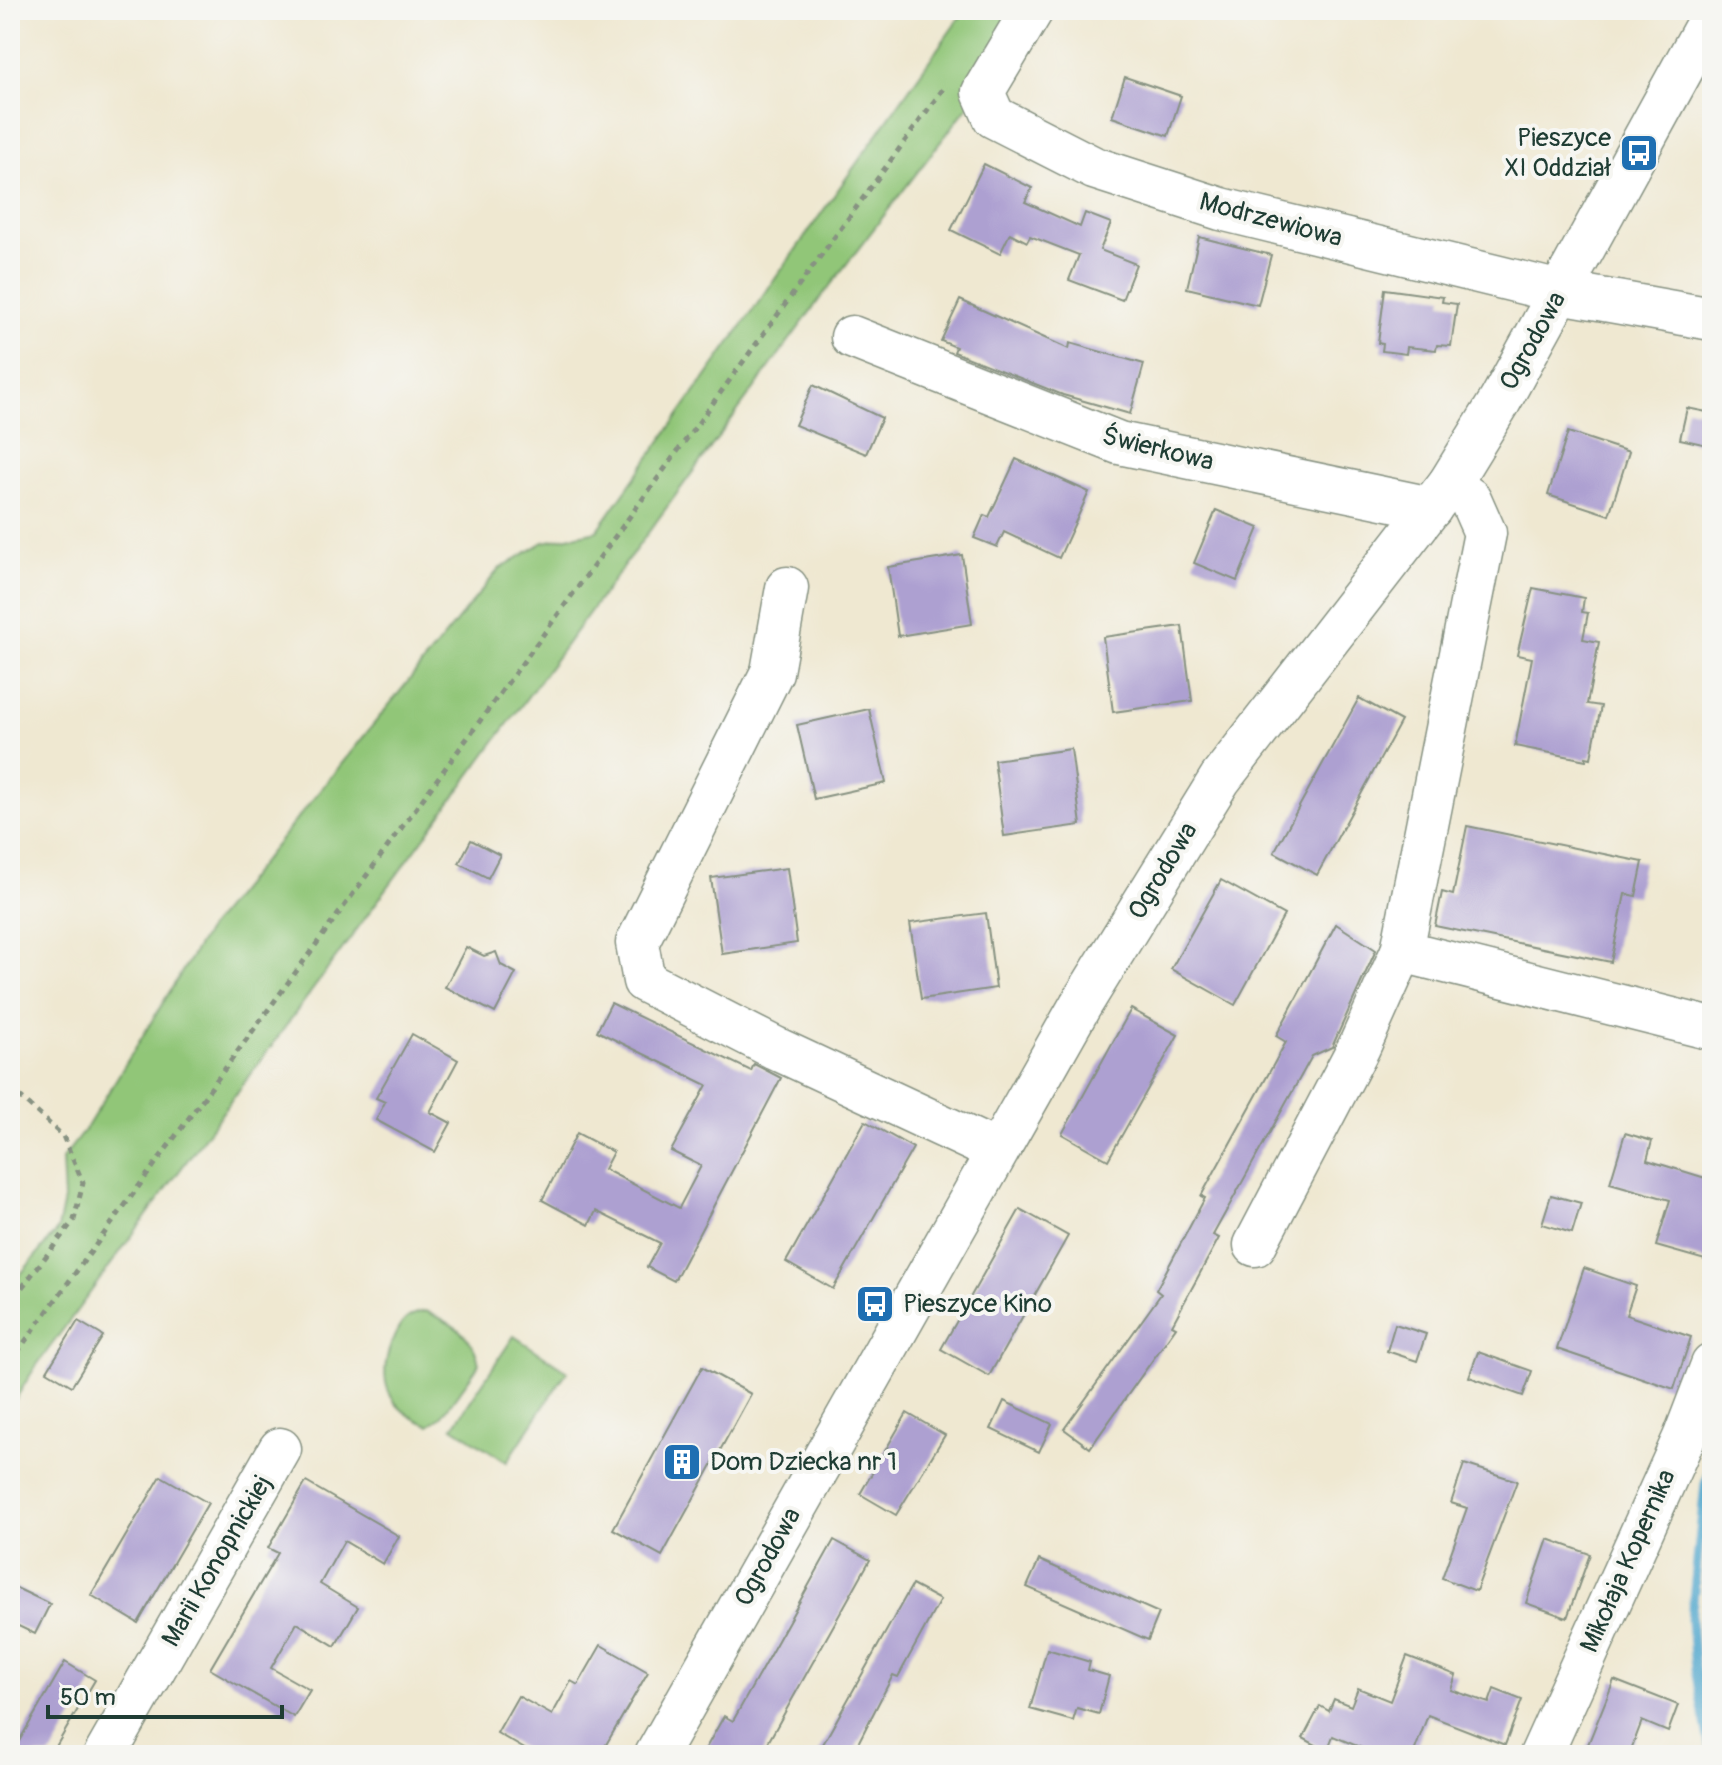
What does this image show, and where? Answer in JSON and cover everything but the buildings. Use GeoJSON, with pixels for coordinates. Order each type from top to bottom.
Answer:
{"type":"FeatureCollection","features":[{"type":"Feature","properties":{"kind":"street","name":"Modrzewiowa"},"geometry":{"type":"LineString","coordinates":[[1032,10],[983,92],[994,117],[1094,168],[1221,209],[1560,292],[1712,319]]}},
{"type":"Feature","properties":{"kind":"street","name":"Ogrodowa"},"geometry":{"type":"LineString","coordinates":[[656,1755],[996,1151],[1220,779],[1440,496],[1560,292],[1712,15]]}},
{"type":"Feature","properties":{"kind":"street","name":"Świerkowa"},"geometry":{"type":"LineString","coordinates":[[852,337],[1119,443],[1440,496]]}},
{"type":"Feature","properties":{"kind":"street"},"geometry":{"type":"LineString","coordinates":[[1255,1245],[1359,1047],[1402,951],[1485,533],[1470,499],[1440,496]]}},
{"type":"Feature","properties":{"kind":"street"},"geometry":{"type":"LineString","coordinates":[[787,588],[772,672],[637,943],[644,981],[775,1048],[996,1151]]}},
{"type":"Feature","properties":{"kind":"street"},"geometry":{"type":"LineString","coordinates":[[1402,951],[1712,1029]]}},
{"type":"Feature","properties":{"kind":"street","name":"Mikołaja Kopernika"},"geometry":{"type":"LineString","coordinates":[[1541,1755],[1684,1438],[1712,1365]]}},
{"type":"Feature","properties":{"kind":"street","name":"Marii Konopnickiej"},"geometry":{"type":"LineString","coordinates":[[105,1755],[280,1449]]}},
{"type":"Feature","properties":{"kind":"path"},"geometry":{"type":"LineString","coordinates":[[10,1362],[954,74]]}},
{"type":"Feature","properties":{"kind":"path"},"geometry":{"type":"LineString","coordinates":[[10,1088],[63,1136],[83,1183],[74,1220],[10,1303]]}},
{"type":"Feature","properties":{"kind":"green space"},"geometry":{"type":"Polygon","coordinates":[[[965,10],[1042,10],[819,300],[34,1369],[10,1408],[10,1287],[58,1229],[64,1200],[62,1159],[87,1127],[208,929],[499,569],[544,542],[597,531],[965,10]]]}},
{"type":"Feature","properties":{"kind":"green space"},"geometry":{"type":"Polygon","coordinates":[[[426,1311],[453,1325],[467,1338],[479,1365],[440,1418],[429,1425],[415,1419],[395,1402],[389,1392],[385,1369],[392,1342],[401,1325],[408,1317],[426,1311]]]}},
{"type":"Feature","properties":{"kind":"green space"},"geometry":{"type":"Polygon","coordinates":[[[514,1336],[567,1371],[507,1462],[453,1427],[514,1336]]]}},
{"type":"Feature","properties":{"kind":"waterway"},"geometry":{"type":"LineString","coordinates":[[1711,1755],[1695,1669],[1691,1620],[1705,1484],[1712,1467]]}},
{"type":"Feature","properties":{"kind":"place","name":"Pieszyce XI Oddział"},"geometry":{"type":"Point","coordinates":[1639,153]}},
{"type":"Feature","properties":{"kind":"place","name":"Pieszyce Kino"},"geometry":{"type":"Point","coordinates":[875,1304]}},
{"type":"Feature","properties":{"kind":"place","name":"Dom Dziecka nr 1"},"geometry":{"type":"Point","coordinates":[682,1462]}}]}
